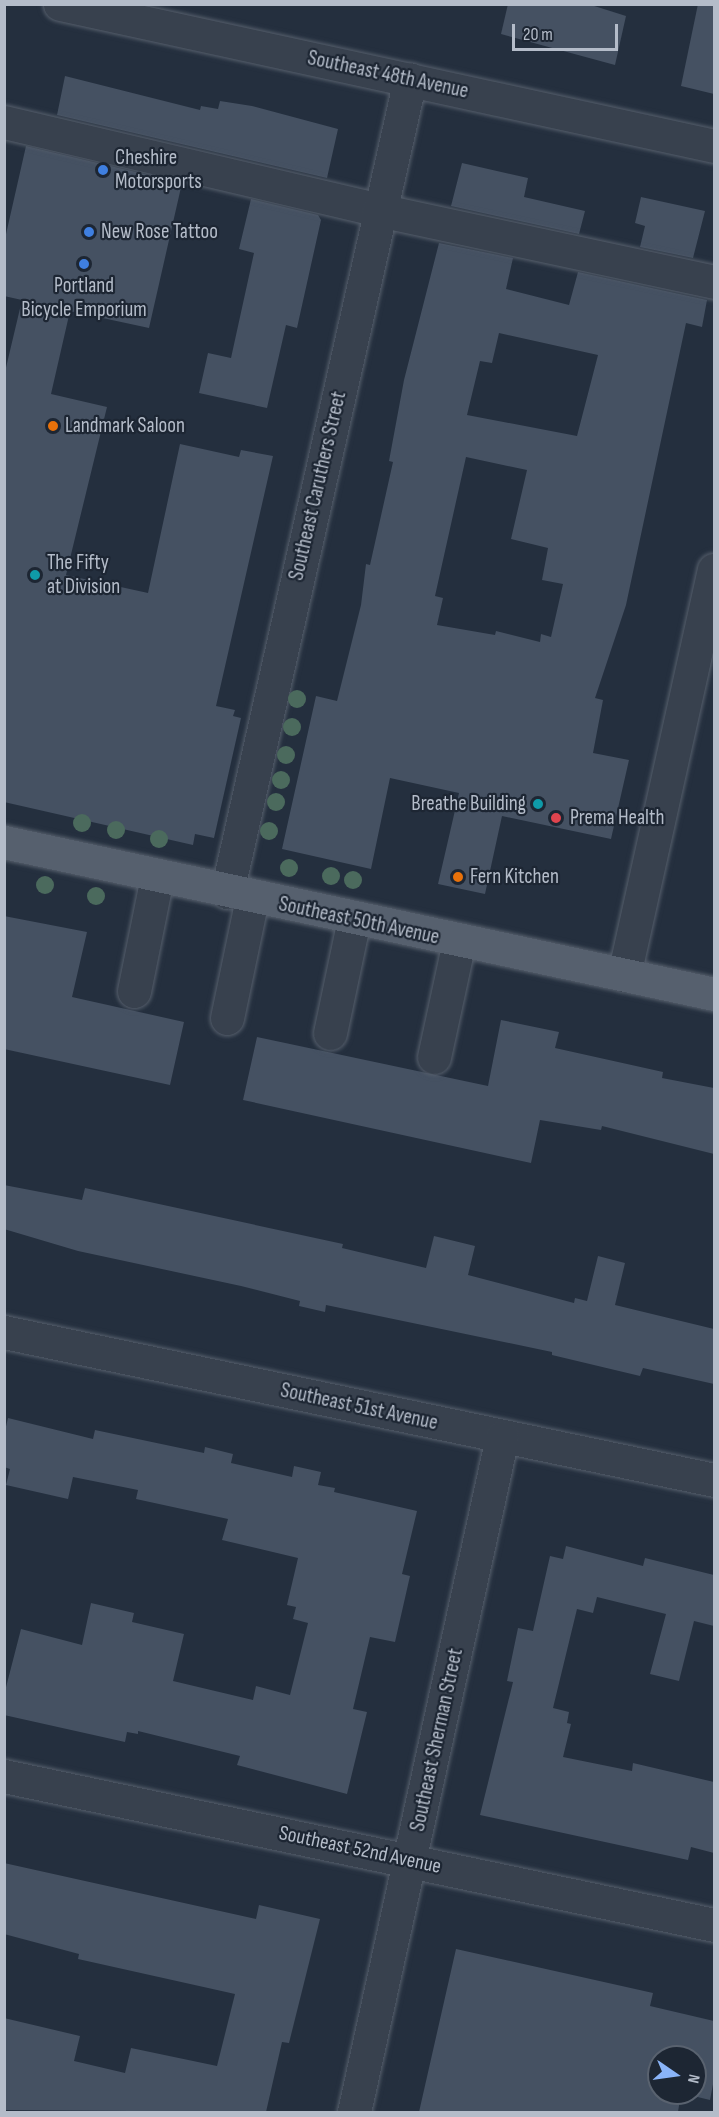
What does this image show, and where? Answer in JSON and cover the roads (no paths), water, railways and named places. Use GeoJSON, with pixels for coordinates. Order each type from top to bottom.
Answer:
{"type":"FeatureCollection","features":[{"type":"Feature","properties":{"kind":"main road","name":"Southeast 50th Avenue"},"geometry":{"type":"LineString","coordinates":[[4,842],[239,895],[714,994]]}},
{"type":"Feature","properties":{"kind":"street","name":"Southeast 48th Avenue"},"geometry":{"type":"LineString","coordinates":[[60,4],[714,146]]}},
{"type":"Feature","properties":{"kind":"street","name":"Southeast Caruthers Street"},"geometry":{"type":"LineString","coordinates":[[227,1018],[239,895],[379,210],[410,79]]}},
{"type":"Feature","properties":{"kind":"street"},"geometry":{"type":"LineString","coordinates":[[4,122],[379,210],[714,282]]}},
{"type":"Feature","properties":{"kind":"street"},"geometry":{"type":"LineString","coordinates":[[624,975],[714,570]]}},
{"type":"Feature","properties":{"kind":"street"},"geometry":{"type":"LineString","coordinates":[[134,991],[157,877]]}},
{"type":"Feature","properties":{"kind":"street"},"geometry":{"type":"LineString","coordinates":[[330,1033],[354,919]]}},
{"type":"Feature","properties":{"kind":"street"},"geometry":{"type":"LineString","coordinates":[[434,1057],[459,941]]}},
{"type":"Feature","properties":{"kind":"street","name":"Southeast 51st Avenue"},"geometry":{"type":"LineString","coordinates":[[4,1332],[714,1480]]}},
{"type":"Feature","properties":{"kind":"street","name":"Southeast Sherman Street"},"geometry":{"type":"LineString","coordinates":[[354,2112],[502,1437]]}},
{"type":"Feature","properties":{"kind":"street","name":"Southeast 52nd Avenue"},"geometry":{"type":"LineString","coordinates":[[4,1776],[714,1925]]}},
{"type":"Feature","properties":{"kind":"place","name":"Cheshire Motorsports"},"geometry":{"type":"Point","coordinates":[103,170]}},
{"type":"Feature","properties":{"kind":"place","name":"New Rose Tattoo"},"geometry":{"type":"Point","coordinates":[89,232]}},
{"type":"Feature","properties":{"kind":"place","name":"Portland Bicycle Emporium"},"geometry":{"type":"Point","coordinates":[84,264]}},
{"type":"Feature","properties":{"kind":"place","name":"Landmark Saloon"},"geometry":{"type":"Point","coordinates":[53,426]}},
{"type":"Feature","properties":{"kind":"place","name":"The Fifty at Division"},"geometry":{"type":"Point","coordinates":[35,575]}},
{"type":"Feature","properties":{"kind":"place","name":"Breathe Building"},"geometry":{"type":"Point","coordinates":[538,804]}},
{"type":"Feature","properties":{"kind":"place","name":"Prema Health"},"geometry":{"type":"Point","coordinates":[556,818]}},
{"type":"Feature","properties":{"kind":"place","name":"Fern Kitchen"},"geometry":{"type":"Point","coordinates":[458,877]}}]}
